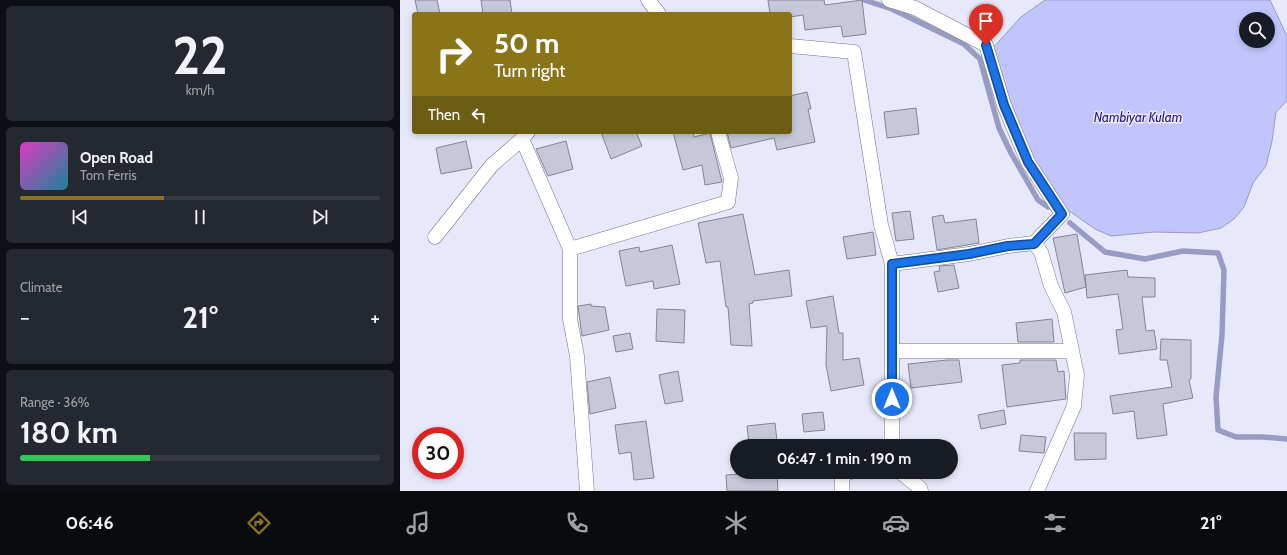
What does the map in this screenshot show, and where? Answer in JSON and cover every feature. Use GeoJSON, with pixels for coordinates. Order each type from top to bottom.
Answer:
{"type":"FeatureCollection","features":[{"type":"Feature","properties":{"kind":"street"},"geometry":{"type":"LineString","coordinates":[[648,0],[658,12]]}},
{"type":"Feature","properties":{"kind":"street"},"geometry":{"type":"LineString","coordinates":[[889,0],[916,8],[986,45],[1004,105],[1028,162],[1062,214],[1034,244],[1008,246],[969,254],[892,264]]}},
{"type":"Feature","properties":{"kind":"street"},"geometry":{"type":"LineString","coordinates":[[792,46],[854,52],[881,225],[892,264],[892,439]]}},
{"type":"Feature","properties":{"kind":"street"},"geometry":{"type":"LineString","coordinates":[[570,249],[728,202],[731,178],[719,134]]}},
{"type":"Feature","properties":{"kind":"street"},"geometry":{"type":"LineString","coordinates":[[435,237],[492,165],[525,136],[570,249],[570,319],[577,356],[587,491]]}},
{"type":"Feature","properties":{"kind":"street"},"geometry":{"type":"LineString","coordinates":[[1034,244],[1041,252],[1051,286],[1064,312],[1077,375],[1074,406],[1037,491]]}},
{"type":"Feature","properties":{"kind":"street"},"geometry":{"type":"LineString","coordinates":[[893,351],[1072,351]]}},
{"type":"Feature","properties":{"kind":"street"},"geometry":{"type":"LineString","coordinates":[[842,479],[842,491]]}},
{"type":"Feature","properties":{"kind":"street"},"geometry":{"type":"LineString","coordinates":[[909,479],[920,488],[921,491]]}},
{"type":"Feature","properties":{"kind":"water","name":"Nambiyar Kulam"},"geometry":{"type":"Polygon","coordinates":[[[1045,0],[1270,0],[1287,36],[1287,101],[1276,112],[1272,141],[1266,166],[1253,183],[1244,207],[1234,219],[1221,228],[1198,233],[1154,232],[1111,236],[1095,229],[1062,206],[1030,172],[991,50],[1021,17],[1045,0]]]}},
{"type":"Feature","properties":{"kind":"building"},"geometry":{"type":"Polygon","coordinates":[[[415,0],[437,0],[440,12],[418,12],[415,0]]]}},
{"type":"Feature","properties":{"kind":"building"},"geometry":{"type":"Polygon","coordinates":[[[481,0],[510,0],[512,12],[483,12],[481,0]]]}},
{"type":"Feature","properties":{"kind":"building"},"geometry":{"type":"Polygon","coordinates":[[[768,0],[824,0],[825,5],[862,0],[866,34],[843,37],[841,26],[805,30],[803,15],[792,17],[792,12],[770,12],[768,0]]]}},
{"type":"Feature","properties":{"kind":"building"},"geometry":{"type":"Polygon","coordinates":[[[807,92],[811,109],[808,109],[815,142],[777,150],[774,138],[731,148],[728,134],[792,134],[792,96],[807,92]]]}},
{"type":"Feature","properties":{"kind":"building"},"geometry":{"type":"Polygon","coordinates":[[[916,108],[919,134],[887,138],[884,112],[916,108]]]}},
{"type":"Feature","properties":{"kind":"building"},"geometry":{"type":"Polygon","coordinates":[[[602,134],[637,134],[642,146],[611,159],[602,134]]]}},
{"type":"Feature","properties":{"kind":"building"},"geometry":{"type":"Polygon","coordinates":[[[674,134],[693,134],[694,137],[710,134],[722,182],[705,185],[702,165],[683,170],[674,134]]]}},
{"type":"Feature","properties":{"kind":"building"},"geometry":{"type":"Polygon","coordinates":[[[466,141],[472,168],[441,174],[436,148],[466,141]]]}},
{"type":"Feature","properties":{"kind":"building"},"geometry":{"type":"Polygon","coordinates":[[[566,141],[573,169],[548,176],[536,149],[566,141]]]}},
{"type":"Feature","properties":{"kind":"building"},"geometry":{"type":"Polygon","coordinates":[[[910,211],[914,239],[896,241],[892,213],[910,211]]]}},
{"type":"Feature","properties":{"kind":"building"},"geometry":{"type":"Polygon","coordinates":[[[743,214],[755,275],[789,270],[792,296],[753,301],[753,303],[749,304],[752,346],[731,345],[728,307],[726,307],[720,261],[706,263],[698,223],[743,214]]]}},
{"type":"Feature","properties":{"kind":"building"},"geometry":{"type":"Polygon","coordinates":[[[943,215],[945,223],[976,219],[979,243],[937,250],[932,217],[943,215]]]}},
{"type":"Feature","properties":{"kind":"building"},"geometry":{"type":"Polygon","coordinates":[[[873,232],[876,255],[847,259],[843,237],[873,232]]]}},
{"type":"Feature","properties":{"kind":"building"},"geometry":{"type":"Polygon","coordinates":[[[1077,234],[1086,287],[1065,293],[1053,238],[1077,234]]]}},
{"type":"Feature","properties":{"kind":"building"},"geometry":{"type":"Polygon","coordinates":[[[672,245],[680,284],[654,289],[653,281],[626,286],[619,251],[639,247],[640,252],[672,245]]]}},
{"type":"Feature","properties":{"kind":"building"},"geometry":{"type":"Polygon","coordinates":[[[954,265],[959,288],[938,292],[934,272],[940,271],[939,266],[954,265]]]}},
{"type":"Feature","properties":{"kind":"building"},"geometry":{"type":"Polygon","coordinates":[[[1127,270],[1128,277],[1155,278],[1155,297],[1142,297],[1146,331],[1154,330],[1157,349],[1119,354],[1116,330],[1123,329],[1118,294],[1087,298],[1085,275],[1127,270]]]}},
{"type":"Feature","properties":{"kind":"building"},"geometry":{"type":"Polygon","coordinates":[[[833,296],[839,333],[843,333],[843,360],[859,358],[864,385],[831,391],[826,365],[827,326],[811,328],[806,301],[833,296]]]}},
{"type":"Feature","properties":{"kind":"building"},"geometry":{"type":"Polygon","coordinates":[[[591,304],[591,306],[605,307],[609,330],[582,336],[578,306],[591,304]]]}},
{"type":"Feature","properties":{"kind":"building"},"geometry":{"type":"Polygon","coordinates":[[[657,309],[685,310],[684,343],[656,341],[657,309]]]}},
{"type":"Feature","properties":{"kind":"building"},"geometry":{"type":"Polygon","coordinates":[[[1052,319],[1054,342],[1018,342],[1016,323],[1052,319]]]}},
{"type":"Feature","properties":{"kind":"building"},"geometry":{"type":"Polygon","coordinates":[[[630,333],[633,349],[616,352],[613,336],[630,333]]]}},
{"type":"Feature","properties":{"kind":"building"},"geometry":{"type":"Polygon","coordinates":[[[1161,339],[1191,340],[1191,379],[1189,380],[1193,398],[1163,404],[1167,435],[1137,439],[1134,411],[1113,414],[1110,396],[1172,387],[1167,360],[1160,360],[1161,339]]]}},
{"type":"Feature","properties":{"kind":"building"},"geometry":{"type":"Polygon","coordinates":[[[959,360],[962,382],[911,388],[908,364],[959,360]]]}},
{"type":"Feature","properties":{"kind":"building"},"geometry":{"type":"Polygon","coordinates":[[[1020,360],[1056,360],[1058,372],[1064,371],[1066,399],[1007,407],[1002,365],[1020,363],[1020,360]]]}},
{"type":"Feature","properties":{"kind":"building"},"geometry":{"type":"Polygon","coordinates":[[[678,371],[683,401],[665,404],[659,375],[678,371]]]}},
{"type":"Feature","properties":{"kind":"building"},"geometry":{"type":"Polygon","coordinates":[[[610,377],[616,408],[590,414],[587,382],[610,377]]]}},
{"type":"Feature","properties":{"kind":"building"},"geometry":{"type":"Polygon","coordinates":[[[1004,410],[1006,424],[981,429],[978,415],[1004,410]]]}},
{"type":"Feature","properties":{"kind":"building"},"geometry":{"type":"Polygon","coordinates":[[[823,412],[825,430],[804,432],[802,414],[823,412]]]}},
{"type":"Feature","properties":{"kind":"building"},"geometry":{"type":"Polygon","coordinates":[[[646,421],[654,478],[634,480],[631,452],[619,454],[615,425],[646,421]]]}},
{"type":"Feature","properties":{"kind":"building"},"geometry":{"type":"Polygon","coordinates":[[[775,423],[777,439],[748,439],[747,426],[775,423]]]}},
{"type":"Feature","properties":{"kind":"building"},"geometry":{"type":"Polygon","coordinates":[[[1074,433],[1106,433],[1106,459],[1075,460],[1074,433]]]}},
{"type":"Feature","properties":{"kind":"building"},"geometry":{"type":"Polygon","coordinates":[[[1021,435],[1046,437],[1044,453],[1019,451],[1021,435]]]}},
{"type":"Feature","properties":{"kind":"building"},"geometry":{"type":"Polygon","coordinates":[[[726,475],[730,475],[730,479],[777,479],[778,491],[727,491],[726,475]]]}},
{"type":"Feature","properties":{"kind":"waterway"},"geometry":{"type":"LineString","coordinates":[[864,0],[892,9],[964,44],[980,59],[999,128],[1011,153],[1038,200],[1048,207]]}},
{"type":"Feature","properties":{"kind":"waterway"},"geometry":{"type":"LineString","coordinates":[[1070,223],[1105,252],[1145,259],[1183,251],[1218,253],[1224,270],[1222,335],[1216,397],[1218,430],[1236,437],[1287,439]]}},
{"type":"Feature","properties":{"kind":"route"},"geometry":{"type":"LineString","coordinates":[[892,399],[892,264],[969,254],[1008,246],[1034,244],[1062,214],[1028,162],[1004,105],[986,45]]}}]}
